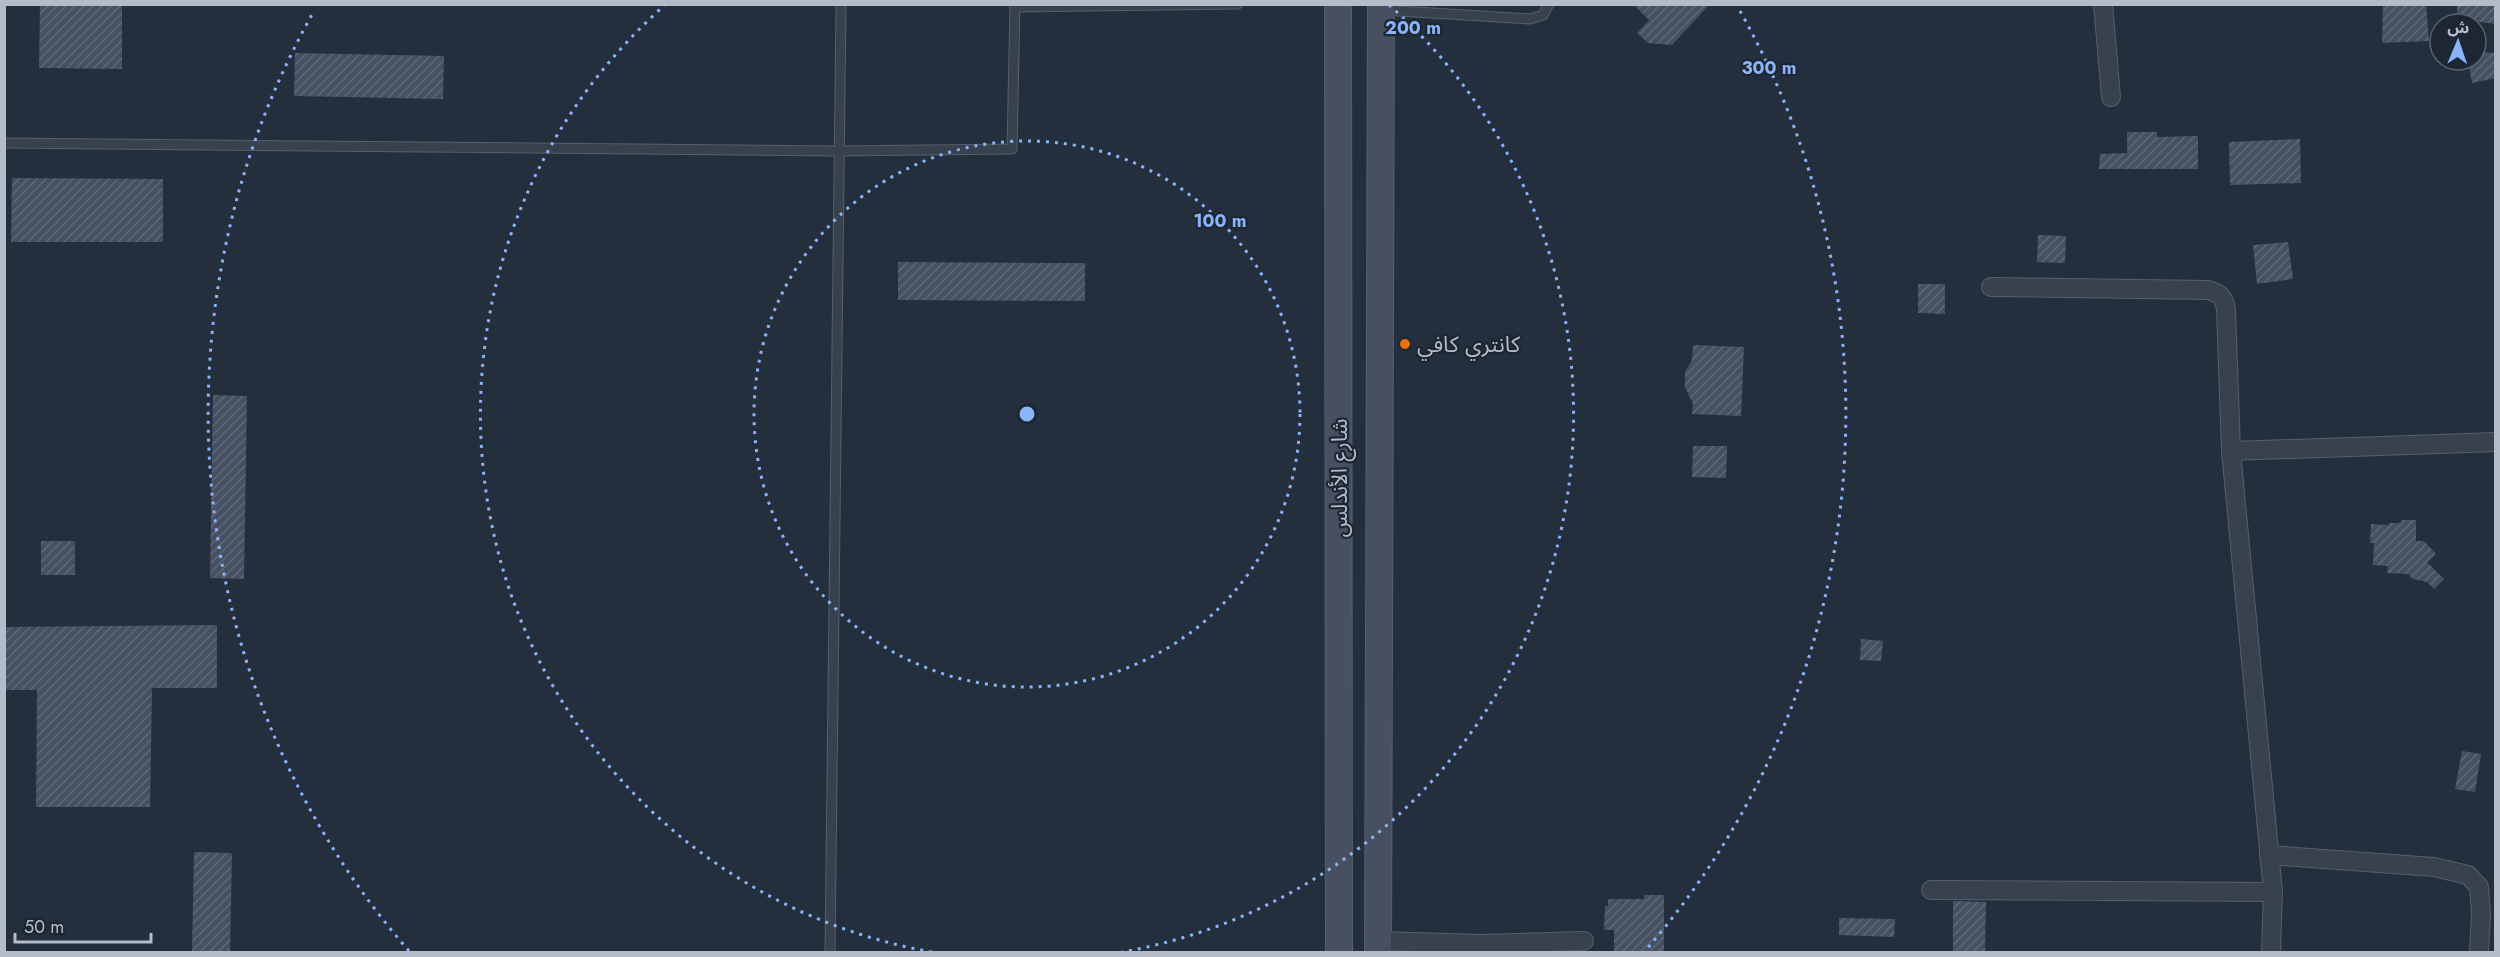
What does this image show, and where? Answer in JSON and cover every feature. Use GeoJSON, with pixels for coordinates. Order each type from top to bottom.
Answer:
{"type":"FeatureCollection","features":[{"type":"Feature","properties":{"kind":"main road","name":"شارع الأندلس"},"geometry":{"type":"LineString","coordinates":[[1338,4],[1339,952]]}},
{"type":"Feature","properties":{"kind":"main road","name":"شارع الأندلس"},"geometry":{"type":"LineString","coordinates":[[1378,947],[1381,7]]}},
{"type":"Feature","properties":{"kind":"street"},"geometry":{"type":"LineString","coordinates":[[2103,4],[2110,97]]}},
{"type":"Feature","properties":{"kind":"street"},"geometry":{"type":"LineString","coordinates":[[1991,287],[2197,290],[2216,292],[2224,299],[2231,451],[2273,892],[2271,952]]}},
{"type":"Feature","properties":{"kind":"street"},"geometry":{"type":"LineString","coordinates":[[2231,451],[2496,442]]}},
{"type":"Feature","properties":{"kind":"street"},"geometry":{"type":"LineString","coordinates":[[2269,855],[2434,867],[2469,875],[2479,887],[2481,913],[2478,952]]}},
{"type":"Feature","properties":{"kind":"street"},"geometry":{"type":"LineString","coordinates":[[1931,890],[2273,892]]}},
{"type":"Feature","properties":{"kind":"street"},"geometry":{"type":"LineString","coordinates":[[1378,947],[1584,941]]}},
{"type":"Feature","properties":{"kind":"lane"},"geometry":{"type":"LineString","coordinates":[[830,952],[837,151],[841,4]]}},
{"type":"Feature","properties":{"kind":"lane"},"geometry":{"type":"LineString","coordinates":[[4,143],[837,151],[1012,149],[1015,6],[1238,4]]}},
{"type":"Feature","properties":{"kind":"lane"},"geometry":{"type":"LineString","coordinates":[[1381,7],[1530,19],[1542,15],[1549,4]]}},
{"type":"Feature","properties":{"kind":"building"},"geometry":{"type":"Polygon","coordinates":[[[40,4],[122,4],[122,69],[39,68],[40,4]]]}},
{"type":"Feature","properties":{"kind":"building"},"geometry":{"type":"Polygon","coordinates":[[[1633,4],[1710,4],[1672,45],[1648,43],[1637,33],[1649,20],[1633,4]]]}},
{"type":"Feature","properties":{"kind":"building"},"geometry":{"type":"Polygon","coordinates":[[[2383,4],[2426,4],[2428,41],[2382,43],[2383,4]]]}},
{"type":"Feature","properties":{"kind":"building"},"geometry":{"type":"Polygon","coordinates":[[[2457,4],[2496,4],[2496,24],[2488,23],[2488,12],[2457,12],[2457,4]]]}},
{"type":"Feature","properties":{"kind":"building"},"geometry":{"type":"Polygon","coordinates":[[[295,53],[444,56],[443,99],[294,96],[295,53]]]}},
{"type":"Feature","properties":{"kind":"building"},"geometry":{"type":"Polygon","coordinates":[[[2488,53],[2496,53],[2496,78],[2472,83],[2470,72],[2488,72],[2488,53]]]}},
{"type":"Feature","properties":{"kind":"building"},"geometry":{"type":"Polygon","coordinates":[[[2127,132],[2157,132],[2157,137],[2198,136],[2198,169],[2099,169],[2100,154],[2127,153],[2127,132]]]}},
{"type":"Feature","properties":{"kind":"building"},"geometry":{"type":"Polygon","coordinates":[[[2300,139],[2301,183],[2230,185],[2229,142],[2300,139]]]}},
{"type":"Feature","properties":{"kind":"building"},"geometry":{"type":"Polygon","coordinates":[[[12,178],[163,179],[163,242],[11,242],[12,178]]]}},
{"type":"Feature","properties":{"kind":"building"},"geometry":{"type":"Polygon","coordinates":[[[2038,235],[2066,236],[2065,263],[2037,262],[2038,235]]]}},
{"type":"Feature","properties":{"kind":"building"},"geometry":{"type":"Polygon","coordinates":[[[2288,242],[2293,279],[2257,284],[2253,245],[2288,242]]]}},
{"type":"Feature","properties":{"kind":"building"},"geometry":{"type":"Polygon","coordinates":[[[898,262],[1085,263],[1085,301],[898,300],[898,262]]]}},
{"type":"Feature","properties":{"kind":"building"},"geometry":{"type":"Polygon","coordinates":[[[1918,284],[1945,284],[1945,314],[1918,313],[1918,284]]]}},
{"type":"Feature","properties":{"kind":"building"},"geometry":{"type":"Polygon","coordinates":[[[1693,345],[1744,347],[1741,416],[1692,414],[1693,404],[1685,387],[1685,372],[1692,360],[1693,345]]]}},
{"type":"Feature","properties":{"kind":"building"},"geometry":{"type":"Polygon","coordinates":[[[213,395],[247,396],[244,579],[210,578],[213,395]]]}},
{"type":"Feature","properties":{"kind":"building"},"geometry":{"type":"Polygon","coordinates":[[[1693,446],[1727,446],[1726,478],[1692,477],[1693,446]]]}},
{"type":"Feature","properties":{"kind":"building"},"geometry":{"type":"Polygon","coordinates":[[[2401,520],[2416,520],[2416,541],[2424,541],[2436,554],[2427,562],[2444,579],[2434,589],[2427,582],[2413,579],[2408,574],[2387,573],[2388,566],[2373,565],[2374,543],[2370,543],[2371,524],[2389,525],[2389,523],[2401,523],[2401,520]]]}},
{"type":"Feature","properties":{"kind":"building"},"geometry":{"type":"Polygon","coordinates":[[[41,541],[75,541],[75,575],[41,575],[41,541]]]}},
{"type":"Feature","properties":{"kind":"building"},"geometry":{"type":"Polygon","coordinates":[[[217,625],[217,688],[152,688],[150,807],[36,807],[37,690],[4,690],[4,627],[217,625]]]}},
{"type":"Feature","properties":{"kind":"building"},"geometry":{"type":"Polygon","coordinates":[[[1861,639],[1883,641],[1881,661],[1860,660],[1861,639]]]}},
{"type":"Feature","properties":{"kind":"building"},"geometry":{"type":"Polygon","coordinates":[[[2462,751],[2481,754],[2475,792],[2455,789],[2462,751]]]}},
{"type":"Feature","properties":{"kind":"building"},"geometry":{"type":"Polygon","coordinates":[[[194,852],[232,853],[230,952],[192,952],[194,852]]]}},
{"type":"Feature","properties":{"kind":"building"},"geometry":{"type":"Polygon","coordinates":[[[1644,895],[1664,895],[1664,952],[1614,952],[1614,930],[1604,930],[1605,906],[1608,906],[1608,899],[1644,899],[1644,895]]]}},
{"type":"Feature","properties":{"kind":"building"},"geometry":{"type":"Polygon","coordinates":[[[1953,901],[1986,902],[1985,952],[1953,952],[1953,901]]]}},
{"type":"Feature","properties":{"kind":"building"},"geometry":{"type":"Polygon","coordinates":[[[1839,918],[1895,919],[1894,937],[1839,935],[1839,918]]]}},
{"type":"Feature","properties":{"kind":"place","name":"كانتري كافي"},"geometry":{"type":"Point","coordinates":[1405,344]}}]}
